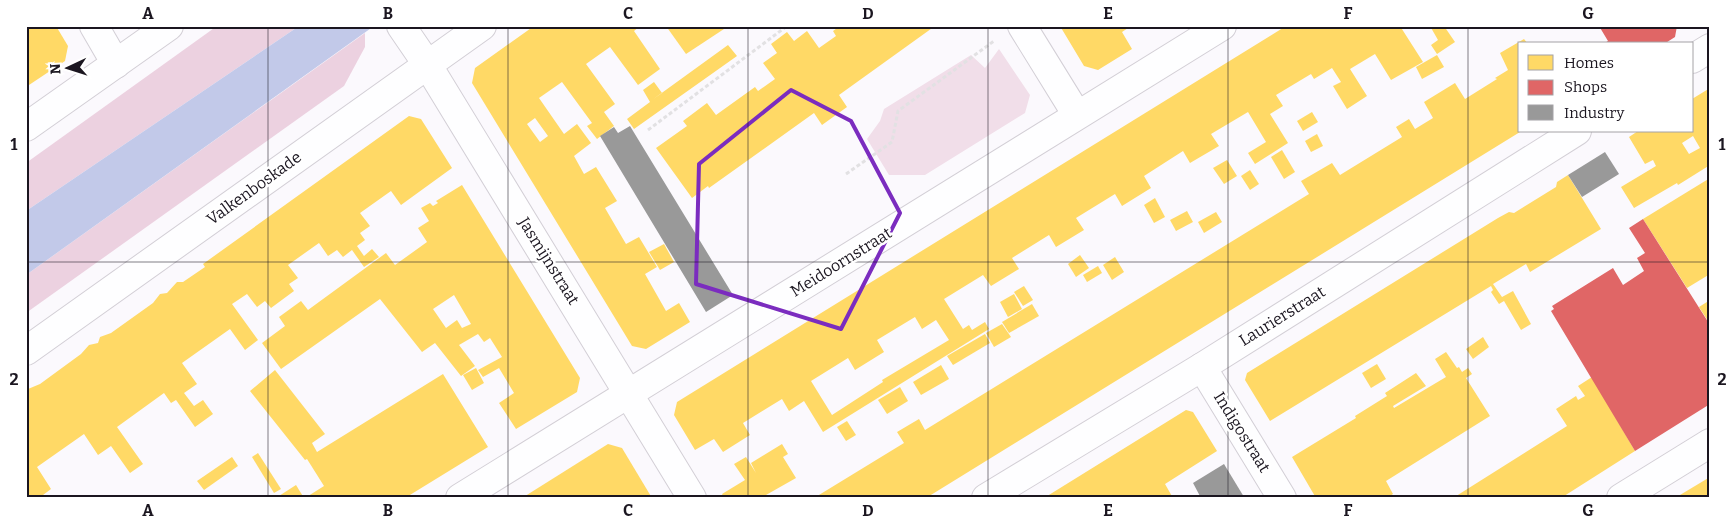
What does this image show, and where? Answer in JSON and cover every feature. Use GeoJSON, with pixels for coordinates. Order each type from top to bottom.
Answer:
{"type":"FeatureCollection","features":[{"type":"Feature","properties":{"kind":"street"},"geometry":{"type":"LineString","coordinates":[[94,26],[116,64]]}},
{"type":"Feature","properties":{"kind":"street"},"geometry":{"type":"LineString","coordinates":[[26,127],[169,26]]}},
{"type":"Feature","properties":{"kind":"street","name":"Jasmijnstraat"},"geometry":{"type":"LineString","coordinates":[[401,26],[427,64],[692,498]]}},
{"type":"Feature","properties":{"kind":"street","name":"Valkenboskade"},"geometry":{"type":"LineString","coordinates":[[26,351],[482,26]]}},
{"type":"Feature","properties":{"kind":"street","name":"Meidoornstraat"},"geometry":{"type":"LineString","coordinates":[[460,498],[1222,26]]}},
{"type":"Feature","properties":{"kind":"street"},"geometry":{"type":"LineString","coordinates":[[1011,32],[1077,115]]}},
{"type":"Feature","properties":{"kind":"street"},"geometry":{"type":"LineString","coordinates":[[1694,58],[1710,48]]}},
{"type":"Feature","properties":{"kind":"street","name":"Laurierstraat"},"geometry":{"type":"LineString","coordinates":[[986,498],[1202,367],[1575,132]]}},
{"type":"Feature","properties":{"kind":"street","name":"Indigostraat"},"geometry":{"type":"LineString","coordinates":[[1202,367],[1282,498]]}},
{"type":"Feature","properties":{"kind":"street"},"geometry":{"type":"LineString","coordinates":[[1630,496],[1710,443]]}},
{"type":"Feature","properties":{"kind":"path"},"geometry":{"type":"LineString","coordinates":[[648,130],[787,26]]}},
{"type":"Feature","properties":{"kind":"path"},"geometry":{"type":"LineString","coordinates":[[846,174],[892,142],[898,111],[1011,32]]}},
{"type":"Feature","properties":{"kind":"highlighted area"},"geometry":{"type":"Polygon","coordinates":[[[791,90],[851,121],[900,213],[841,329],[696,284],[699,164],[791,90]]]}},
{"type":"Feature","properties":{"kind":"shaded area"},"geometry":{"type":"Polygon","coordinates":[[[217,26],[299,26],[26,211],[26,163],[217,26]]]}},
{"type":"Feature","properties":{"kind":"shaded area"},"geometry":{"type":"Polygon","coordinates":[[[365,33],[365,47],[344,86],[26,313],[26,275],[365,33]]]}},
{"type":"Feature","properties":{"kind":"shaded area"},"geometry":{"type":"Polygon","coordinates":[[[999,49],[1030,95],[1025,113],[925,175],[889,175],[867,139],[880,121],[884,109],[971,55],[985,68],[999,49]]]}},
{"type":"Feature","properties":{"kind":"water"},"geometry":{"type":"Polygon","coordinates":[[[299,26],[374,26],[26,275],[26,211],[299,26]]]}},
{"type":"Feature","properties":{"kind":"building: Homes"},"geometry":{"type":"Polygon","coordinates":[[[26,26],[56,26],[68,46],[65,61],[26,87],[26,26]]]}},
{"type":"Feature","properties":{"kind":"building: Homes"},"geometry":{"type":"Polygon","coordinates":[[[534,26],[640,26],[634,31],[660,69],[638,85],[610,47],[586,64],[615,104],[604,112],[614,126],[597,139],[587,126],[592,123],[562,82],[539,98],[564,134],[577,124],[591,143],[574,156],[584,174],[596,167],[617,201],[605,208],[626,244],[639,237],[657,267],[645,274],[666,311],[679,303],[690,322],[646,349],[632,346],[472,83],[475,68],[534,26]],[[535,118],[527,124],[540,142],[548,136],[535,118]]]}},
{"type":"Feature","properties":{"kind":"building: Homes"},"geometry":{"type":"Polygon","coordinates":[[[666,26],[722,26],[724,29],[686,54],[666,26]]]}},
{"type":"Feature","properties":{"kind":"building: Homes"},"geometry":{"type":"Polygon","coordinates":[[[840,26],[935,26],[839,95],[847,107],[822,125],[814,113],[709,188],[708,186],[692,198],[656,148],[687,126],[683,121],[707,103],[716,115],[755,87],[758,91],[775,79],[763,63],[777,53],[771,44],[787,32],[794,41],[807,31],[819,48],[836,36],[833,31],[840,26]]]}},
{"type":"Feature","properties":{"kind":"building: Homes"},"geometry":{"type":"Polygon","coordinates":[[[1060,26],[1131,26],[1122,32],[1132,49],[1098,70],[1084,66],[1060,26]]]}},
{"type":"Feature","properties":{"kind":"building: Homes"},"geometry":{"type":"Polygon","coordinates":[[[1286,26],[1400,26],[1423,62],[1391,80],[1375,54],[1350,69],[1367,96],[1347,109],[1333,86],[1341,82],[1332,68],[1314,79],[1311,74],[1276,95],[1283,106],[1270,114],[1288,143],[1255,164],[1248,153],[1266,142],[1248,112],[1211,134],[1219,146],[1190,163],[1183,151],[1144,176],[1151,188],[1122,206],[1115,194],[1076,218],[1084,230],[1056,247],[1049,235],[1012,258],[1019,269],[991,286],[983,275],[944,299],[963,329],[969,325],[972,330],[985,322],[989,329],[823,432],[804,401],[789,411],[782,399],[743,423],[750,435],[723,452],[714,439],[695,450],[674,415],[677,402],[1286,26]],[[915,317],[877,340],[884,352],[855,370],[848,358],[811,381],[832,415],[883,382],[882,380],[949,340],[936,320],[922,329],[915,317]]]}},
{"type":"Feature","properties":{"kind":"building: Homes"},"geometry":{"type":"Polygon","coordinates":[[[1430,26],[1444,26],[1455,42],[1437,54],[1431,45],[1438,40],[1430,26]]]}},
{"type":"Feature","properties":{"kind":"building: Homes"},"geometry":{"type":"Polygon","coordinates":[[[1518,42],[1518,132],[1520,132],[926,498],[814,498],[904,443],[897,432],[919,419],[925,430],[1309,194],[1301,181],[1332,163],[1340,175],[1402,137],[1396,127],[1409,119],[1415,129],[1433,118],[1424,102],[1455,83],[1465,99],[1497,79],[1495,78],[1508,70],[1500,53],[1518,42]]]}},
{"type":"Feature","properties":{"kind":"building: Homes"},"geometry":{"type":"Polygon","coordinates":[[[728,45],[737,56],[634,129],[627,119],[650,102],[643,90],[654,82],[662,93],[728,45]]]}},
{"type":"Feature","properties":{"kind":"building: Homes"},"geometry":{"type":"Polygon","coordinates":[[[1437,55],[1444,67],[1422,79],[1416,67],[1437,55]]]}},
{"type":"Feature","properties":{"kind":"building: Homes"},"geometry":{"type":"Polygon","coordinates":[[[1710,88],[1710,165],[1678,185],[1677,183],[1634,208],[1621,187],[1656,166],[1653,160],[1645,164],[1629,137],[1636,132],[1694,132],[1694,98],[1710,88]],[[1693,136],[1682,143],[1689,154],[1700,148],[1693,136]]]}},
{"type":"Feature","properties":{"kind":"building: Homes"},"geometry":{"type":"Polygon","coordinates":[[[1312,112],[1318,122],[1303,131],[1297,121],[1312,112]]]}},
{"type":"Feature","properties":{"kind":"building: Homes"},"geometry":{"type":"Polygon","coordinates":[[[409,116],[421,119],[452,168],[401,205],[391,191],[360,213],[370,226],[360,233],[365,240],[357,246],[364,256],[372,249],[379,257],[364,267],[352,250],[343,257],[337,250],[328,256],[319,243],[288,265],[298,278],[289,284],[294,291],[271,308],[265,301],[257,307],[247,294],[232,304],[258,340],[245,350],[230,329],[182,363],[197,384],[184,393],[194,406],[203,400],[213,414],[195,427],[176,400],[171,403],[164,393],[117,427],[143,464],[130,473],[111,446],[98,455],[84,434],[37,467],[51,489],[39,498],[26,498],[26,393],[28,389],[40,384],[81,354],[89,345],[98,343],[100,337],[111,333],[153,303],[160,294],[167,293],[177,282],[183,282],[205,267],[203,264],[409,116]]]}},
{"type":"Feature","properties":{"kind":"building: Homes"},"geometry":{"type":"Polygon","coordinates":[[[1317,134],[1323,146],[1311,152],[1305,141],[1317,134]]]}},
{"type":"Feature","properties":{"kind":"building: Homes"},"geometry":{"type":"Polygon","coordinates":[[[1282,150],[1295,172],[1284,179],[1271,157],[1282,150]]]}},
{"type":"Feature","properties":{"kind":"building: Homes"},"geometry":{"type":"Polygon","coordinates":[[[1227,160],[1237,176],[1224,184],[1213,168],[1227,160]]]}},
{"type":"Feature","properties":{"kind":"building: Homes"},"geometry":{"type":"Polygon","coordinates":[[[1250,170],[1259,184],[1250,190],[1241,176],[1250,170]]]}},
{"type":"Feature","properties":{"kind":"building: Homes"},"geometry":{"type":"Polygon","coordinates":[[[1568,175],[1601,229],[1530,272],[1526,264],[1493,284],[1502,297],[1513,291],[1531,324],[1521,330],[1504,301],[1499,304],[1491,292],[1493,290],[1491,286],[1270,421],[1245,380],[1247,373],[1498,218],[1509,212],[1514,213],[1556,187],[1557,182],[1568,175]]]}},
{"type":"Feature","properties":{"kind":"building: Homes"},"geometry":{"type":"Polygon","coordinates":[[[1710,178],[1710,274],[1687,288],[1643,219],[1710,178]]]}},
{"type":"Feature","properties":{"kind":"building: Homes"},"geometry":{"type":"Polygon","coordinates":[[[462,185],[580,378],[577,392],[516,429],[499,403],[514,393],[499,368],[483,377],[478,370],[502,357],[490,338],[484,342],[478,334],[459,345],[475,366],[461,376],[435,343],[422,352],[380,299],[281,369],[262,343],[285,326],[279,317],[301,301],[308,310],[386,253],[395,265],[427,242],[418,228],[429,221],[421,208],[430,203],[433,206],[438,203],[436,201],[462,185]],[[454,295],[433,309],[446,328],[457,320],[462,328],[471,324],[454,295]]]}},
{"type":"Feature","properties":{"kind":"building: Homes"},"geometry":{"type":"Polygon","coordinates":[[[1155,198],[1165,217],[1154,223],[1144,205],[1155,198]]]}},
{"type":"Feature","properties":{"kind":"building: Homes"},"geometry":{"type":"Polygon","coordinates":[[[1187,211],[1193,222],[1176,231],[1170,220],[1187,211]]]}},
{"type":"Feature","properties":{"kind":"building: Homes"},"geometry":{"type":"Polygon","coordinates":[[[1216,212],[1222,222],[1204,233],[1198,222],[1216,212]]]}},
{"type":"Feature","properties":{"kind":"building: Homes"},"geometry":{"type":"Polygon","coordinates":[[[664,244],[674,262],[660,270],[649,252],[664,244]]]}},
{"type":"Feature","properties":{"kind":"building: Homes"},"geometry":{"type":"Polygon","coordinates":[[[1080,255],[1089,268],[1076,277],[1068,264],[1080,255]]]}},
{"type":"Feature","properties":{"kind":"building: Homes"},"geometry":{"type":"Polygon","coordinates":[[[1115,257],[1124,272],[1112,280],[1103,265],[1115,257]]]}},
{"type":"Feature","properties":{"kind":"building: Homes"},"geometry":{"type":"Polygon","coordinates":[[[1098,266],[1102,273],[1087,282],[1083,275],[1098,266]]]}},
{"type":"Feature","properties":{"kind":"building: Homes"},"geometry":{"type":"Polygon","coordinates":[[[1024,286],[1033,300],[1023,306],[1014,292],[1024,286]]]}},
{"type":"Feature","properties":{"kind":"building: Homes"},"geometry":{"type":"Polygon","coordinates":[[[1014,294],[1022,309],[1008,317],[1000,302],[1014,294]]]}},
{"type":"Feature","properties":{"kind":"building: Homes"},"geometry":{"type":"Polygon","coordinates":[[[1710,300],[1710,320],[1708,321],[1699,307],[1710,300]]]}},
{"type":"Feature","properties":{"kind":"building: Homes"},"geometry":{"type":"Polygon","coordinates":[[[1032,304],[1039,316],[1009,333],[1002,322],[1032,304]]]}},
{"type":"Feature","properties":{"kind":"building: Homes"},"geometry":{"type":"Polygon","coordinates":[[[1002,324],[1011,337],[994,347],[986,333],[1002,324]]]}},
{"type":"Feature","properties":{"kind":"building: Homes"},"geometry":{"type":"Polygon","coordinates":[[[985,334],[990,343],[953,365],[947,356],[985,334]]]}},
{"type":"Feature","properties":{"kind":"building: Homes"},"geometry":{"type":"Polygon","coordinates":[[[1483,337],[1489,347],[1473,359],[1466,349],[1483,337]]]}},
{"type":"Feature","properties":{"kind":"building: Homes"},"geometry":{"type":"Polygon","coordinates":[[[1446,352],[1462,372],[1468,368],[1472,374],[1466,378],[1490,416],[1386,481],[1393,494],[1387,498],[1316,498],[1292,457],[1356,418],[1355,416],[1387,396],[1385,393],[1416,373],[1426,386],[1393,406],[1394,408],[1446,377],[1435,359],[1446,352]]]}},
{"type":"Feature","properties":{"kind":"building: Homes"},"geometry":{"type":"Polygon","coordinates":[[[1377,364],[1386,379],[1371,388],[1362,373],[1377,364]]]}},
{"type":"Feature","properties":{"kind":"building: Homes"},"geometry":{"type":"Polygon","coordinates":[[[941,365],[949,379],[921,395],[913,382],[941,365]]]}},
{"type":"Feature","properties":{"kind":"building: Homes"},"geometry":{"type":"Polygon","coordinates":[[[476,368],[484,383],[472,390],[463,375],[476,368]]]}},
{"type":"Feature","properties":{"kind":"building: Homes"},"geometry":{"type":"Polygon","coordinates":[[[275,370],[325,434],[312,443],[317,452],[443,374],[488,447],[405,498],[305,498],[324,486],[307,459],[305,460],[250,391],[275,370]]]}},
{"type":"Feature","properties":{"kind":"building: Homes"},"geometry":{"type":"Polygon","coordinates":[[[1592,377],[1635,451],[1561,498],[1453,498],[1567,426],[1556,409],[1576,396],[1578,400],[1585,396],[1578,386],[1592,377]]]}},
{"type":"Feature","properties":{"kind":"building: Homes"},"geometry":{"type":"Polygon","coordinates":[[[900,387],[908,401],[887,414],[878,400],[900,387]]]}},
{"type":"Feature","properties":{"kind":"building: Homes"},"geometry":{"type":"Polygon","coordinates":[[[1186,410],[1193,412],[1217,451],[1165,484],[1173,498],[1044,498],[1186,410]]]}},
{"type":"Feature","properties":{"kind":"building: Homes"},"geometry":{"type":"Polygon","coordinates":[[[847,421],[856,435],[846,441],[837,427],[847,421]]]}},
{"type":"Feature","properties":{"kind":"building: Homes"},"geometry":{"type":"Polygon","coordinates":[[[608,444],[622,448],[652,498],[522,498],[608,444]]]}},
{"type":"Feature","properties":{"kind":"building: Homes"},"geometry":{"type":"Polygon","coordinates":[[[782,444],[788,454],[783,457],[796,478],[766,495],[768,498],[724,498],[722,494],[745,480],[734,464],[746,457],[756,473],[751,463],[782,444]]]}},
{"type":"Feature","properties":{"kind":"building: Homes"},"geometry":{"type":"Polygon","coordinates":[[[258,453],[281,489],[274,493],[252,457],[258,453]]]}},
{"type":"Feature","properties":{"kind":"building: Homes"},"geometry":{"type":"Polygon","coordinates":[[[232,457],[238,466],[204,490],[197,481],[232,457]]]}},
{"type":"Feature","properties":{"kind":"building: Homes"},"geometry":{"type":"Polygon","coordinates":[[[1710,477],[1710,498],[1675,498],[1710,477]]]}},
{"type":"Feature","properties":{"kind":"building: Homes"},"geometry":{"type":"Polygon","coordinates":[[[296,485],[304,498],[276,498],[282,494],[296,485]]]}},
{"type":"Feature","properties":{"kind":"building: Shops"},"geometry":{"type":"Polygon","coordinates":[[[1599,26],[1677,26],[1675,37],[1667,42],[1606,42],[1608,41],[1599,26]]]}},
{"type":"Feature","properties":{"kind":"building: Shops"},"geometry":{"type":"Polygon","coordinates":[[[1643,219],[1710,325],[1710,404],[1635,451],[1551,311],[1554,309],[1552,306],[1613,268],[1623,285],[1644,271],[1637,258],[1645,253],[1629,228],[1643,219]]]}},
{"type":"Feature","properties":{"kind":"building: Industry"},"geometry":{"type":"Polygon","coordinates":[[[630,126],[733,295],[706,312],[600,136],[614,127],[618,133],[630,126]]]}},
{"type":"Feature","properties":{"kind":"building: Industry"},"geometry":{"type":"Polygon","coordinates":[[[1605,152],[1619,174],[1582,197],[1568,175],[1605,152]]]}},
{"type":"Feature","properties":{"kind":"building: Industry"},"geometry":{"type":"Polygon","coordinates":[[[1224,464],[1244,497],[1201,498],[1193,483],[1224,464]]]}}]}
